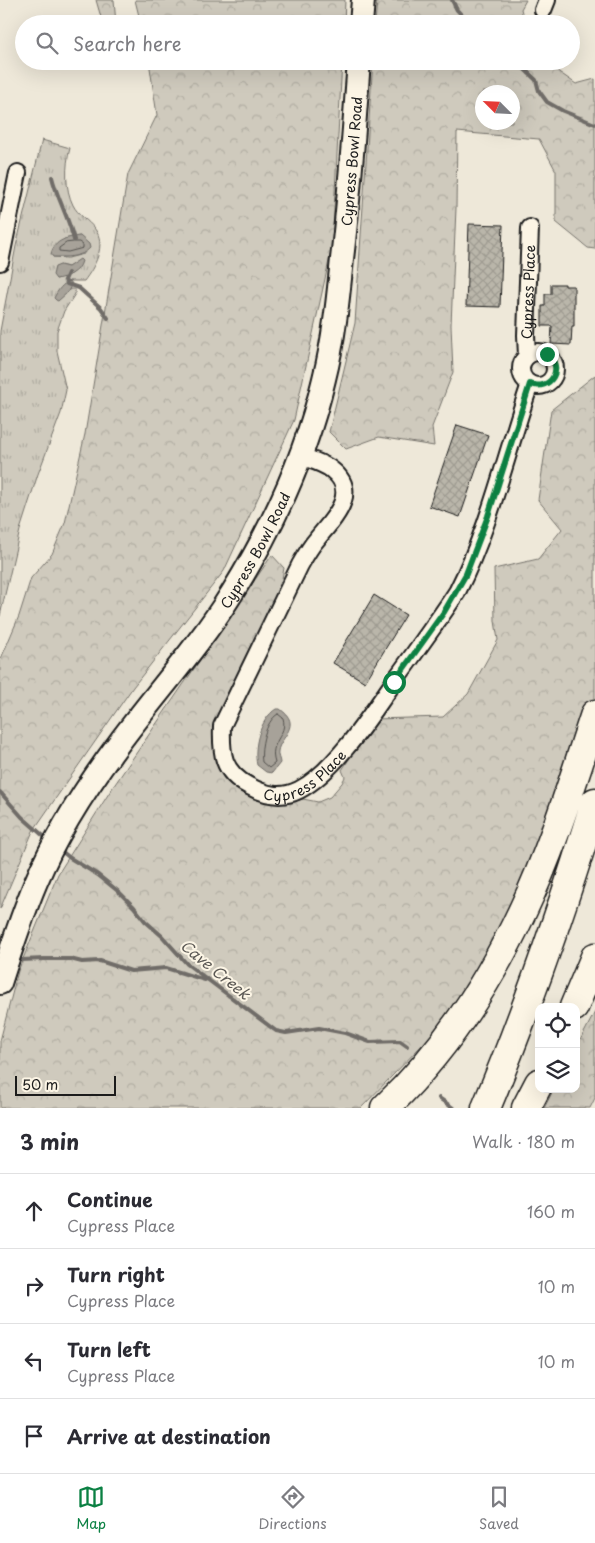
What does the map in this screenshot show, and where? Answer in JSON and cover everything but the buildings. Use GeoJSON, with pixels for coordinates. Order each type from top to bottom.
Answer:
{"type":"FeatureCollection","features":[{"type":"Feature","properties":{"kind":"highway"},"geometry":{"type":"LineString","coordinates":[[385,1108],[408,1085],[449,1036],[500,958],[542,865],[595,714]]}},
{"type":"Feature","properties":{"kind":"highway"},"geometry":{"type":"LineString","coordinates":[[486,1108],[523,1017],[557,923],[595,802]]}},
{"type":"Feature","properties":{"kind":"highway"},"geometry":{"type":"LineString","coordinates":[[576,1003],[595,957]]}},
{"type":"Feature","properties":{"kind":"highway"},"geometry":{"type":"LineString","coordinates":[[526,1108],[535,1091]]}},
{"type":"Feature","properties":{"kind":"street"},"geometry":{"type":"LineString","coordinates":[[361,15],[362,0]]}},
{"type":"Feature","properties":{"kind":"street","name":"Cypress Bowl Road"},"geometry":{"type":"LineString","coordinates":[[0,983],[36,881],[57,838],[119,743],[203,636],[231,594],[254,556],[284,497],[314,416],[325,377],[339,291],[358,70]]}},
{"type":"Feature","properties":{"kind":"street"},"geometry":{"type":"LineString","coordinates":[[0,262],[18,173]]}},
{"type":"Feature","properties":{"kind":"street","name":"Cypress Place"},"geometry":{"type":"LineString","coordinates":[[527,356],[530,228]]}},
{"type":"Feature","properties":{"kind":"street","name":"Cypress Place"},"geometry":{"type":"LineString","coordinates":[[542,352],[551,357],[556,366],[554,376],[547,384],[537,387],[524,379],[521,369],[527,356],[542,352]]}},
{"type":"Feature","properties":{"kind":"street","name":"Cypress Place"},"geometry":{"type":"LineString","coordinates":[[300,456],[330,468],[337,474],[342,484],[344,499],[336,516],[311,546],[300,564],[222,726],[221,742],[224,758],[230,773],[263,794],[280,796],[298,790],[320,776],[331,765],[367,719],[452,599],[466,574],[488,516],[530,384]]}},
{"type":"Feature","properties":{"kind":"green space"},"geometry":{"type":"Polygon","coordinates":[[[96,0],[114,0],[115,15],[100,15],[96,0]]]}},
{"type":"Feature","properties":{"kind":"green space"},"geometry":{"type":"Polygon","coordinates":[[[135,0],[345,0],[344,15],[139,15],[135,0]]]}},
{"type":"Feature","properties":{"kind":"green space"},"geometry":{"type":"Polygon","coordinates":[[[377,0],[526,0],[521,9],[523,15],[376,15],[377,0]]]}},
{"type":"Feature","properties":{"kind":"green space"},"geometry":{"type":"Polygon","coordinates":[[[150,70],[342,70],[332,247],[294,420],[224,571],[133,687],[33,831],[0,909],[0,661],[19,616],[31,578],[52,554],[65,523],[85,434],[128,174],[157,115],[150,70]]]}},
{"type":"Feature","properties":{"kind":"green space"},"geometry":{"type":"Polygon","coordinates":[[[372,70],[556,70],[576,84],[595,79],[595,249],[588,248],[556,222],[556,171],[539,139],[457,132],[451,325],[453,372],[432,427],[434,446],[379,437],[346,449],[329,432],[355,323],[372,70]]]}},
{"type":"Feature","properties":{"kind":"green space"},"geometry":{"type":"Polygon","coordinates":[[[42,140],[70,148],[67,162],[67,177],[70,199],[75,209],[92,225],[98,234],[100,248],[95,263],[84,281],[64,283],[67,293],[70,289],[75,289],[75,294],[64,311],[57,331],[57,351],[66,390],[61,413],[38,474],[20,530],[0,616],[0,331],[16,246],[42,140]],[[80,236],[64,239],[53,257],[68,258],[84,254],[80,236]],[[74,264],[68,267],[60,265],[56,279],[73,273],[74,264]]]}},
{"type":"Feature","properties":{"kind":"green space"},"geometry":{"type":"Polygon","coordinates":[[[595,375],[595,698],[572,769],[514,910],[454,1012],[361,1108],[0,1108],[0,1041],[18,971],[58,874],[111,790],[272,555],[284,568],[280,589],[218,746],[264,800],[276,803],[303,799],[318,802],[330,797],[342,783],[345,777],[342,770],[353,753],[354,744],[375,719],[443,717],[468,694],[498,640],[495,621],[494,569],[538,559],[562,529],[538,500],[551,410],[595,375]]]}},
{"type":"Feature","properties":{"kind":"green space"},"geometry":{"type":"Polygon","coordinates":[[[595,1012],[595,1098],[590,1108],[544,1108],[552,1093],[580,1093],[580,1040],[595,1012]]]}},
{"type":"Feature","properties":{"kind":"water"},"geometry":{"type":"Polygon","coordinates":[[[80,236],[89,244],[90,248],[82,254],[53,257],[51,254],[58,242],[66,238],[80,236]]]}},
{"type":"Feature","properties":{"kind":"water"},"geometry":{"type":"Polygon","coordinates":[[[80,259],[82,261],[78,269],[72,274],[56,279],[53,275],[55,267],[60,265],[68,267],[80,259]]]}},
{"type":"Feature","properties":{"kind":"water"},"geometry":{"type":"Polygon","coordinates":[[[70,281],[72,284],[67,293],[58,301],[56,300],[54,298],[59,290],[70,281]]]}},
{"type":"Feature","properties":{"kind":"water"},"geometry":{"type":"Polygon","coordinates":[[[276,709],[280,709],[287,715],[290,720],[290,726],[278,751],[280,763],[272,773],[266,772],[257,765],[256,750],[262,726],[276,709]]]}},
{"type":"Feature","properties":{"kind":"waterway"},"geometry":{"type":"LineString","coordinates":[[452,0],[462,15]]}},
{"type":"Feature","properties":{"kind":"waterway"},"geometry":{"type":"LineString","coordinates":[[525,70],[536,80],[539,91],[547,102],[563,111],[595,124]]}},
{"type":"Feature","properties":{"kind":"waterway"},"geometry":{"type":"LineString","coordinates":[[52,177],[74,240]]}},
{"type":"Feature","properties":{"kind":"waterway"},"geometry":{"type":"LineString","coordinates":[[68,273],[65,280],[67,284],[79,288],[101,308],[108,318]]}},
{"type":"Feature","properties":{"kind":"waterway","name":"Cave Creek"},"geometry":{"type":"LineString","coordinates":[[0,792],[22,817],[48,840]]}},
{"type":"Feature","properties":{"kind":"waterway","name":"Cave Creek"},"geometry":{"type":"LineString","coordinates":[[59,849],[98,875],[119,892],[187,964],[276,1031],[286,1033],[319,1028],[345,1033],[370,1042],[400,1041],[407,1046]]}},
{"type":"Feature","properties":{"kind":"waterway"},"geometry":{"type":"LineString","coordinates":[[16,958],[22,960],[70,959],[82,962],[100,961],[131,971],[166,968],[205,980]]}},
{"type":"Feature","properties":{"kind":"waterway","name":"Cave Creek"},"geometry":{"type":"LineString","coordinates":[[439,1098],[453,1108]]}},
{"type":"Feature","properties":{"kind":"route"},"geometry":{"type":"LineString","coordinates":[[394,682],[444,612],[466,574],[488,516],[530,384],[537,387],[547,384],[556,372],[554,361],[547,354]]}}]}
